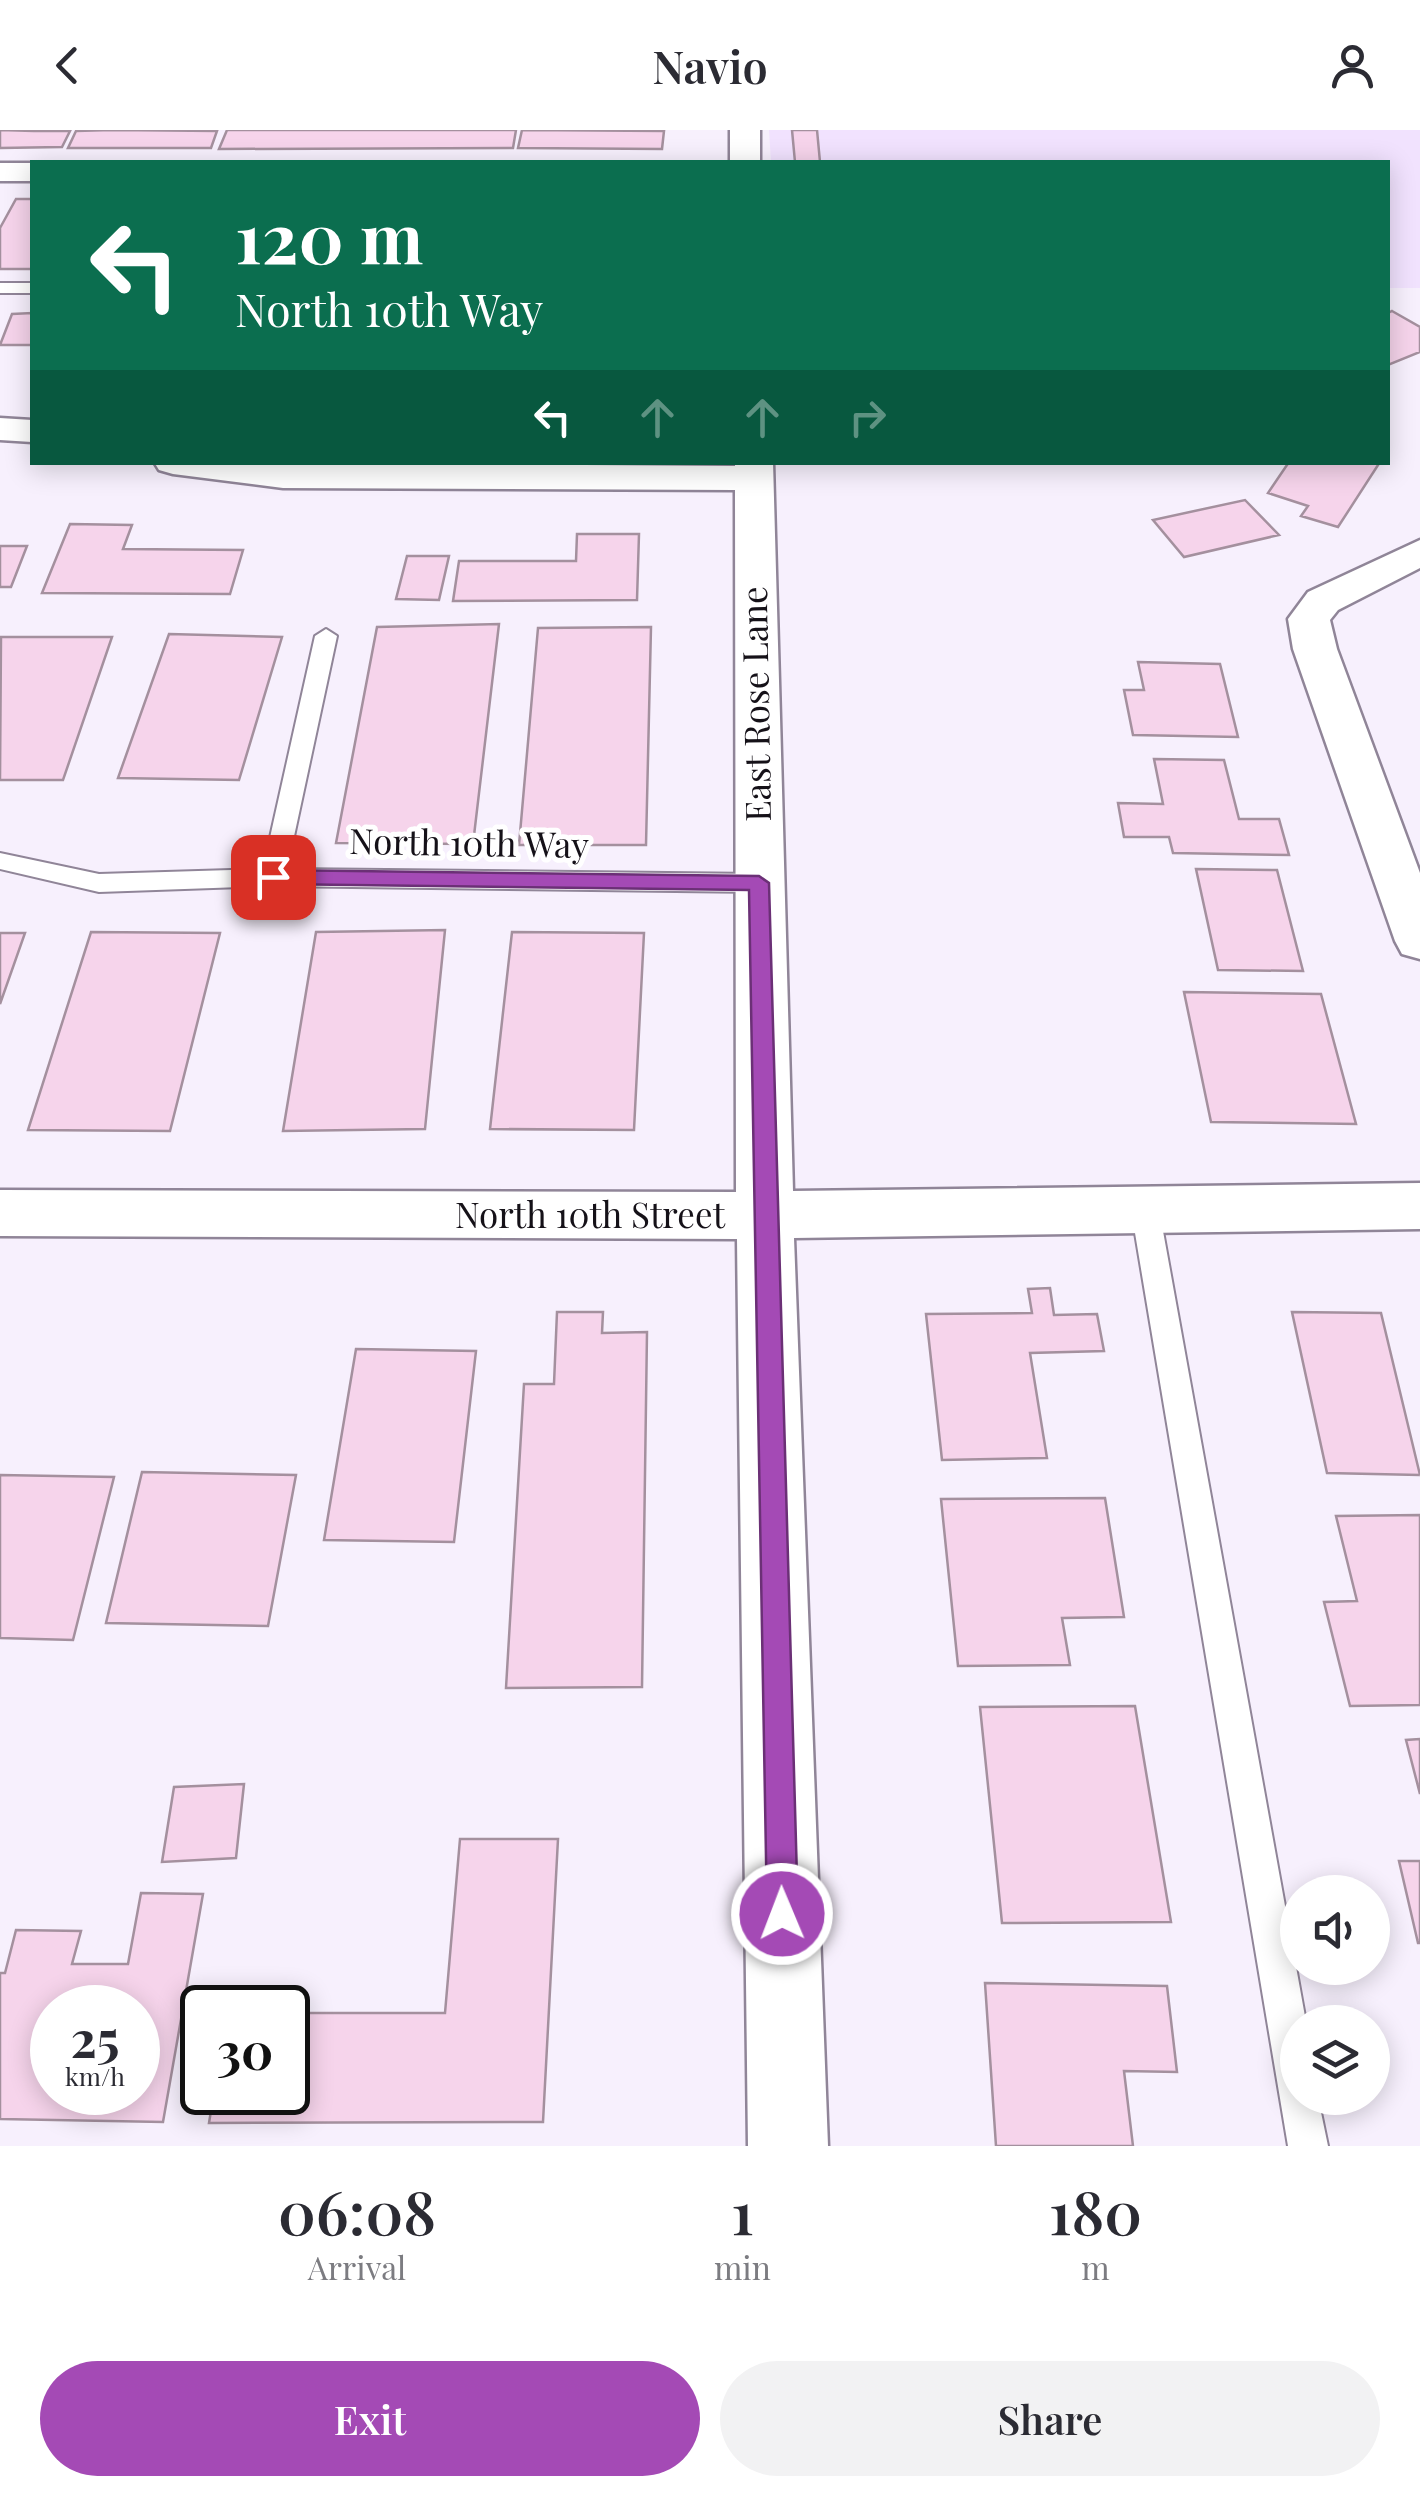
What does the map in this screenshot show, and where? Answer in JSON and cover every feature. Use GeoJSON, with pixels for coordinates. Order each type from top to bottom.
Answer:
{"type":"FeatureCollection","features":[{"type":"Feature","properties":{"kind":"street"},"geometry":{"type":"LineString","coordinates":[[745,130],[745,160]]}},
{"type":"Feature","properties":{"kind":"street"},"geometry":{"type":"LineString","coordinates":[[0,172],[30,172]]}},
{"type":"Feature","properties":{"kind":"street"},"geometry":{"type":"LineString","coordinates":[[0,429],[30,431]]}},
{"type":"Feature","properties":{"kind":"street"},"geometry":{"type":"LineString","coordinates":[[191,465],[219,470],[754,470]]}},
{"type":"Feature","properties":{"kind":"street","name":"East Rose Lane"},"geometry":{"type":"LineString","coordinates":[[754,470],[765,1216],[788,2146]]}},
{"type":"Feature","properties":{"kind":"street"},"geometry":{"type":"LineString","coordinates":[[1420,552],[1323,601],[1309,619],[1314,648],[1420,941]]}},
{"type":"Feature","properties":{"kind":"street","name":"North 10th Street"},"geometry":{"type":"LineString","coordinates":[[0,1214],[765,1216],[1420,1206]]}},
{"type":"Feature","properties":{"kind":"lane"},"geometry":{"type":"LineString","coordinates":[[0,288],[30,288]]}},
{"type":"Feature","properties":{"kind":"lane"},"geometry":{"type":"LineString","coordinates":[[273,877],[326,636]]}},
{"type":"Feature","properties":{"kind":"lane","name":"North 10th Way"},"geometry":{"type":"LineString","coordinates":[[0,861],[100,883],[273,877],[759,883]]}},
{"type":"Feature","properties":{"kind":"lane"},"geometry":{"type":"LineString","coordinates":[[1145,1209],[1284,2005]]}},
{"type":"Feature","properties":{"kind":"lane"},"geometry":{"type":"LineString","coordinates":[[1302,2115],[1308,2146]]}},
{"type":"Feature","properties":{"kind":"shaded area"},"geometry":{"type":"Polygon","coordinates":[[[769,130],[1420,130],[1420,288],[1390,288],[1390,160],[771,160],[769,130]]]}},
{"type":"Feature","properties":{"kind":"building"},"geometry":{"type":"Polygon","coordinates":[[[0,130],[70,131],[62,147],[0,148],[0,130]]]}},
{"type":"Feature","properties":{"kind":"building"},"geometry":{"type":"Polygon","coordinates":[[[227,130],[516,130],[513,148],[219,149],[227,130]]]}},
{"type":"Feature","properties":{"kind":"building"},"geometry":{"type":"Polygon","coordinates":[[[522,130],[664,131],[662,149],[518,148],[522,130]]]}},
{"type":"Feature","properties":{"kind":"building"},"geometry":{"type":"Polygon","coordinates":[[[792,130],[817,130],[820,160],[795,160],[792,130]]]}},
{"type":"Feature","properties":{"kind":"building"},"geometry":{"type":"Polygon","coordinates":[[[76,131],[217,131],[211,148],[68,148],[76,131]]]}},
{"type":"Feature","properties":{"kind":"building"},"geometry":{"type":"Polygon","coordinates":[[[16,199],[30,199],[30,269],[0,269],[0,228],[16,199]]]}},
{"type":"Feature","properties":{"kind":"building"},"geometry":{"type":"Polygon","coordinates":[[[1390,312],[1420,327],[1420,352],[1390,364],[1390,312]]]}},
{"type":"Feature","properties":{"kind":"building"},"geometry":{"type":"Polygon","coordinates":[[[30,313],[30,345],[0,345],[12,314],[30,313]]]}},
{"type":"Feature","properties":{"kind":"building"},"geometry":{"type":"Polygon","coordinates":[[[1287,465],[1378,465],[1338,527],[1301,516],[1308,506],[1268,493],[1287,465]]]}},
{"type":"Feature","properties":{"kind":"building"},"geometry":{"type":"Polygon","coordinates":[[[1245,500],[1279,535],[1184,557],[1153,520],[1245,500]]]}},
{"type":"Feature","properties":{"kind":"building"},"geometry":{"type":"Polygon","coordinates":[[[70,524],[132,525],[123,549],[243,550],[230,594],[42,593],[70,524]]]}},
{"type":"Feature","properties":{"kind":"building"},"geometry":{"type":"Polygon","coordinates":[[[577,534],[639,534],[637,600],[453,601],[459,561],[576,561],[577,534]]]}},
{"type":"Feature","properties":{"kind":"building"},"geometry":{"type":"Polygon","coordinates":[[[0,546],[27,546],[11,587],[0,587],[0,546]]]}},
{"type":"Feature","properties":{"kind":"building"},"geometry":{"type":"Polygon","coordinates":[[[407,556],[449,556],[439,600],[396,599],[407,556]]]}},
{"type":"Feature","properties":{"kind":"building"},"geometry":{"type":"Polygon","coordinates":[[[499,624],[473,844],[336,843],[377,627],[499,624]]]}},
{"type":"Feature","properties":{"kind":"building"},"geometry":{"type":"Polygon","coordinates":[[[651,627],[646,845],[519,845],[538,628],[651,627]]]}},
{"type":"Feature","properties":{"kind":"building"},"geometry":{"type":"Polygon","coordinates":[[[169,634],[282,637],[239,780],[118,778],[169,634]]]}},
{"type":"Feature","properties":{"kind":"building"},"geometry":{"type":"Polygon","coordinates":[[[1,637],[112,637],[63,780],[0,780],[1,637]]]}},
{"type":"Feature","properties":{"kind":"building"},"geometry":{"type":"Polygon","coordinates":[[[1138,662],[1220,664],[1238,737],[1133,735],[1124,690],[1144,690],[1138,662]]]}},
{"type":"Feature","properties":{"kind":"building"},"geometry":{"type":"Polygon","coordinates":[[[1154,759],[1224,760],[1239,819],[1279,819],[1289,855],[1173,853],[1169,837],[1124,837],[1118,803],[1163,804],[1154,759]]]}},
{"type":"Feature","properties":{"kind":"building"},"geometry":{"type":"Polygon","coordinates":[[[1196,869],[1277,870],[1303,971],[1218,970],[1196,869]]]}},
{"type":"Feature","properties":{"kind":"building"},"geometry":{"type":"Polygon","coordinates":[[[445,930],[425,1129],[283,1131],[316,932],[445,930]]]}},
{"type":"Feature","properties":{"kind":"building"},"geometry":{"type":"Polygon","coordinates":[[[91,932],[220,933],[170,1131],[28,1130],[91,932]]]}},
{"type":"Feature","properties":{"kind":"building"},"geometry":{"type":"Polygon","coordinates":[[[512,932],[644,933],[634,1130],[490,1129],[512,932]]]}},
{"type":"Feature","properties":{"kind":"building"},"geometry":{"type":"Polygon","coordinates":[[[0,933],[25,933],[0,1004],[0,933]]]}},
{"type":"Feature","properties":{"kind":"building"},"geometry":{"type":"Polygon","coordinates":[[[1184,992],[1321,994],[1356,1124],[1211,1122],[1184,992]]]}},
{"type":"Feature","properties":{"kind":"building"},"geometry":{"type":"Polygon","coordinates":[[[1050,1288],[1054,1315],[1097,1314],[1104,1351],[1030,1353],[1047,1458],[942,1460],[926,1314],[1032,1313],[1028,1289],[1050,1288]]]}},
{"type":"Feature","properties":{"kind":"building"},"geometry":{"type":"Polygon","coordinates":[[[557,1312],[603,1312],[602,1333],[647,1332],[642,1687],[506,1688],[524,1384],[554,1384],[557,1312]]]}},
{"type":"Feature","properties":{"kind":"building"},"geometry":{"type":"Polygon","coordinates":[[[1292,1312],[1381,1313],[1420,1475],[1327,1473],[1292,1312]]]}},
{"type":"Feature","properties":{"kind":"building"},"geometry":{"type":"Polygon","coordinates":[[[356,1349],[476,1351],[454,1542],[324,1540],[356,1349]]]}},
{"type":"Feature","properties":{"kind":"building"},"geometry":{"type":"Polygon","coordinates":[[[142,1472],[296,1475],[268,1626],[106,1623],[142,1472]]]}},
{"type":"Feature","properties":{"kind":"building"},"geometry":{"type":"Polygon","coordinates":[[[0,1475],[114,1477],[73,1640],[0,1638],[0,1475]]]}},
{"type":"Feature","properties":{"kind":"building"},"geometry":{"type":"Polygon","coordinates":[[[1105,1498],[1124,1617],[1062,1618],[1070,1665],[958,1666],[941,1499],[1105,1498]]]}},
{"type":"Feature","properties":{"kind":"building"},"geometry":{"type":"Polygon","coordinates":[[[1420,1515],[1420,1705],[1350,1706],[1324,1602],[1357,1601],[1336,1516],[1420,1515]]]}},
{"type":"Feature","properties":{"kind":"building"},"geometry":{"type":"Polygon","coordinates":[[[1135,1706],[1171,1922],[1002,1923],[980,1707],[1135,1706]]]}},
{"type":"Feature","properties":{"kind":"building"},"geometry":{"type":"Polygon","coordinates":[[[1420,1739],[1420,1794],[1406,1740],[1420,1739]]]}},
{"type":"Feature","properties":{"kind":"building"},"geometry":{"type":"Polygon","coordinates":[[[244,1784],[236,1858],[162,1862],[174,1787],[244,1784]]]}},
{"type":"Feature","properties":{"kind":"building"},"geometry":{"type":"Polygon","coordinates":[[[460,1839],[558,1839],[543,2122],[209,2123],[210,2115],[310,2115],[310,2013],[445,2013],[460,1839]]]}},
{"type":"Feature","properties":{"kind":"building"},"geometry":{"type":"Polygon","coordinates":[[[1399,1861],[1420,1861],[1420,1943],[1418,1943],[1399,1861]]]}},
{"type":"Feature","properties":{"kind":"building"},"geometry":{"type":"Polygon","coordinates":[[[141,1893],[203,1894],[187,1985],[180,1985],[180,2025],[163,2122],[0,2119],[0,1973],[5,1973],[16,1930],[81,1931],[72,1964],[128,1964],[141,1893]]]}},
{"type":"Feature","properties":{"kind":"building"},"geometry":{"type":"Polygon","coordinates":[[[985,1983],[1167,1986],[1177,2072],[1124,2071],[1133,2146],[996,2146],[985,1983]]]}},
{"type":"Feature","properties":{"kind":"route"},"geometry":{"type":"LineString","coordinates":[[273,877],[759,883],[782,1914]]}}]}
